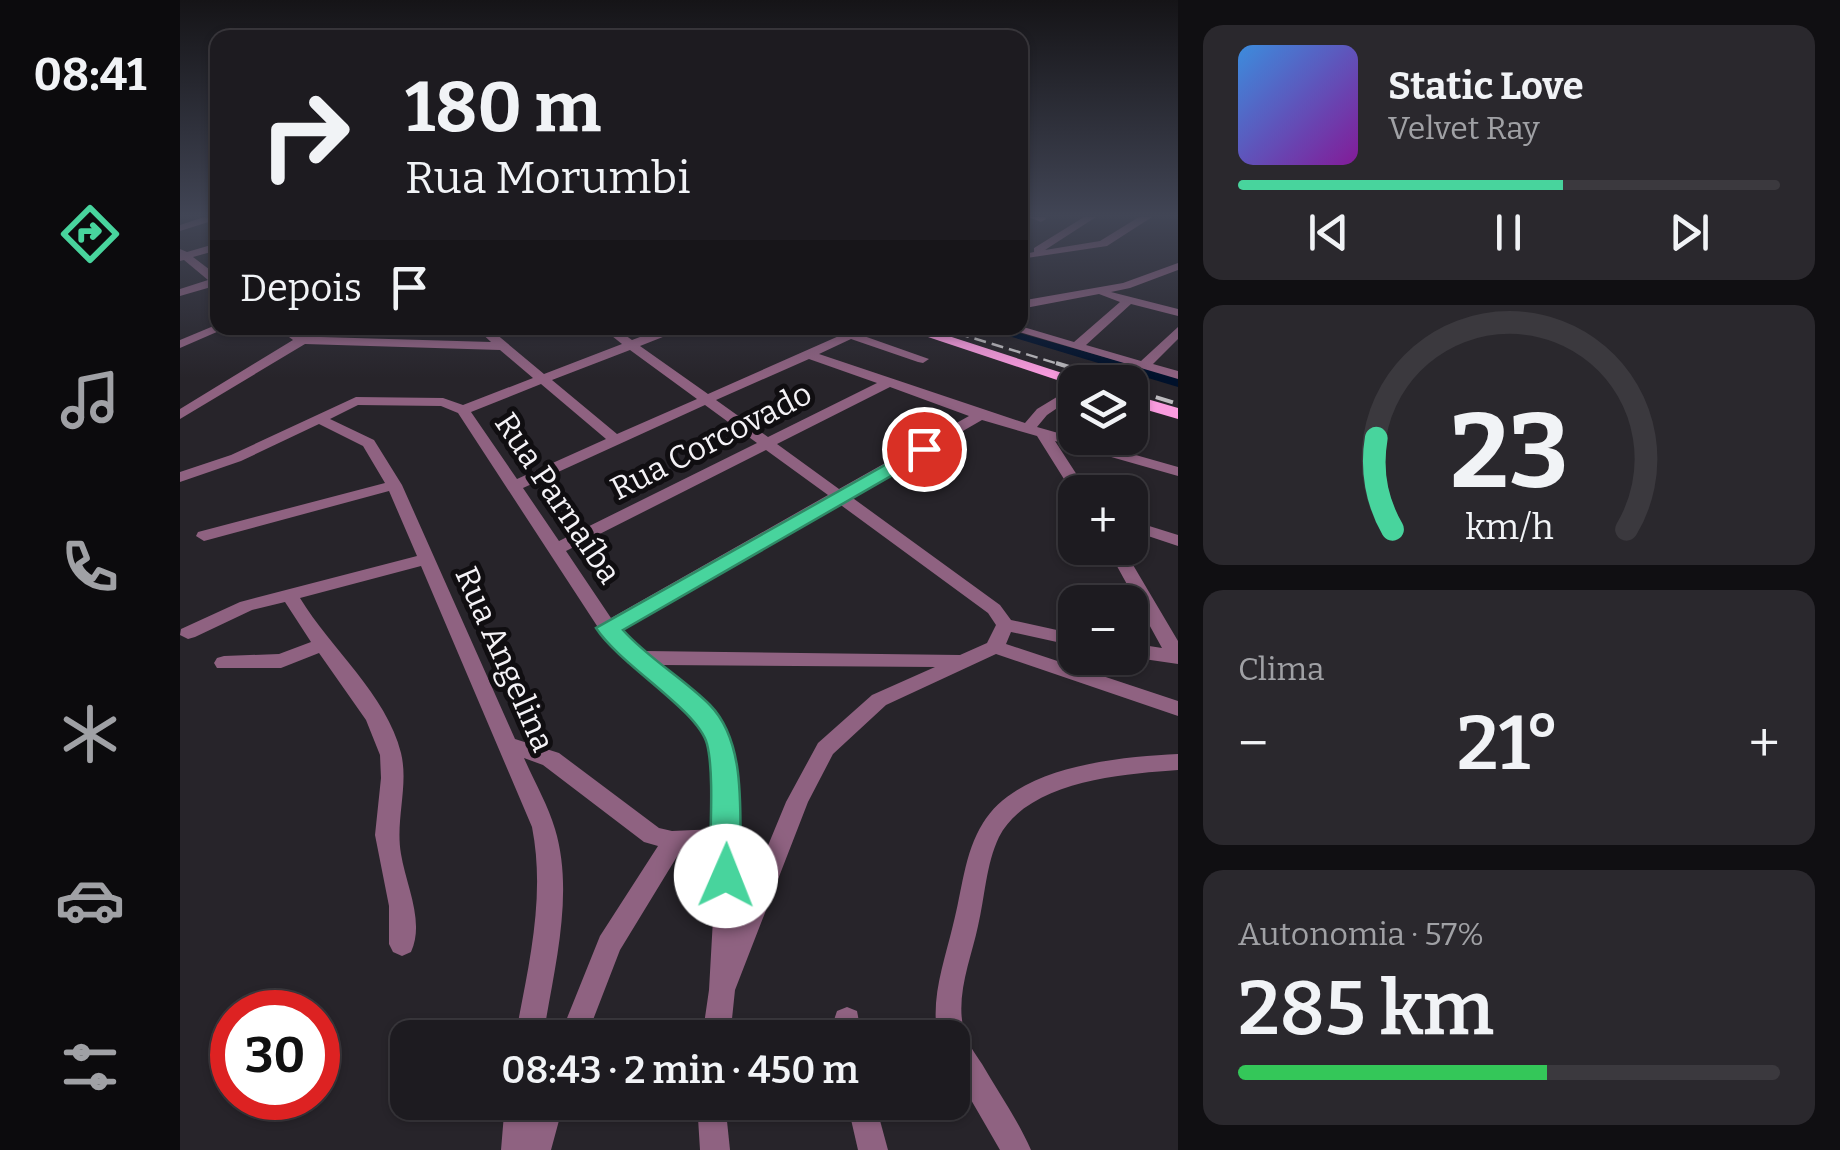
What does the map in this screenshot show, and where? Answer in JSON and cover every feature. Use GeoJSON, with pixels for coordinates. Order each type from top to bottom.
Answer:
{"type":"FeatureCollection","features":[{"type":"Feature","properties":{"kind":"main road"},"geometry":{"type":"LineString","coordinates":[[931,335],[1058,375]]}},
{"type":"Feature","properties":{"kind":"main road"},"geometry":{"type":"LineString","coordinates":[[1148,405],[1178,414]]}},
{"type":"Feature","properties":{"kind":"street"},"geometry":{"type":"LineString","coordinates":[[1028,304],[1099,292],[1164,271]]}},
{"type":"Feature","properties":{"kind":"street"},"geometry":{"type":"LineString","coordinates":[[180,293],[210,283]]}},
{"type":"Feature","properties":{"kind":"street"},"geometry":{"type":"LineString","coordinates":[[1099,292],[1178,313]]}},
{"type":"Feature","properties":{"kind":"street"},"geometry":{"type":"LineString","coordinates":[[1077,346],[1129,300]]}},
{"type":"Feature","properties":{"kind":"street"},"geometry":{"type":"LineString","coordinates":[[1028,332],[1144,365],[1178,331]]}},
{"type":"Feature","properties":{"kind":"street"},"geometry":{"type":"LineString","coordinates":[[180,344],[210,332]]}},
{"type":"Feature","properties":{"kind":"street"},"geometry":{"type":"LineString","coordinates":[[294,335],[302,340],[503,346]]}},
{"type":"Feature","properties":{"kind":"street"},"geometry":{"type":"LineString","coordinates":[[180,415],[314,335]]}},
{"type":"Feature","properties":{"kind":"street"},"geometry":{"type":"LineString","coordinates":[[416,342],[430,335]]}},
{"type":"Feature","properties":{"kind":"street"},"geometry":{"type":"LineString","coordinates":[[490,335],[616,440]]}},
{"type":"Feature","properties":{"kind":"street"},"geometry":{"type":"LineString","coordinates":[[618,335],[994,609],[1006,625],[1058,636]]}},
{"type":"Feature","properties":{"kind":"street"},"geometry":{"type":"LineString","coordinates":[[180,477],[236,458],[364,399],[443,402],[463,410],[655,335]]}},
{"type":"Feature","properties":{"kind":"street"},"geometry":{"type":"LineString","coordinates":[[514,486],[850,335]]}},
{"type":"Feature","properties":{"kind":"street"},"geometry":{"type":"LineString","coordinates":[[837,364],[867,335]]}},
{"type":"Feature","properties":{"kind":"street"},"geometry":{"type":"LineString","coordinates":[[870,335],[923,359]]}},
{"type":"Feature","properties":{"kind":"street"},"geometry":{"type":"LineString","coordinates":[[808,354],[980,416],[1178,472]]}},
{"type":"Feature","properties":{"kind":"street"},"geometry":{"type":"LineString","coordinates":[[1148,366],[1178,375]]}},
{"type":"Feature","properties":{"kind":"street","name":"Rua Corcovado"},"geometry":{"type":"LineString","coordinates":[[557,549],[890,382]]}},
{"type":"Feature","properties":{"kind":"street"},"geometry":{"type":"LineString","coordinates":[[1035,432],[1042,412],[1058,401]]}},
{"type":"Feature","properties":{"kind":"street","name":"Rua Parnaíba"},"geometry":{"type":"LineString","coordinates":[[463,410],[608,628],[634,658],[691,702],[713,728],[724,761],[727,838],[722,990]]}},
{"type":"Feature","properties":{"kind":"street"},"geometry":{"type":"LineString","coordinates":[[608,628],[980,416]]}},
{"type":"Feature","properties":{"kind":"street","name":"Rua Angelina"},"geometry":{"type":"LineString","coordinates":[[318,419],[370,443],[394,484],[547,838],[540,967],[532,1020]]}},
{"type":"Feature","properties":{"kind":"street"},"geometry":{"type":"LineString","coordinates":[[1035,432],[1067,475]]}},
{"type":"Feature","properties":{"kind":"street"},"geometry":{"type":"LineString","coordinates":[[204,536],[394,484]]}},
{"type":"Feature","properties":{"kind":"street"},"geometry":{"type":"LineString","coordinates":[[1148,531],[1178,541]]}},
{"type":"Feature","properties":{"kind":"street"},"geometry":{"type":"LineString","coordinates":[[188,633],[218,616],[426,559]]}},
{"type":"Feature","properties":{"kind":"street"},"geometry":{"type":"LineString","coordinates":[[1125,565],[1177,656]]}},
{"type":"Feature","properties":{"kind":"street"},"geometry":{"type":"LineString","coordinates":[[289,594],[320,646],[363,700],[392,757],[387,843],[404,908],[402,944]]}},
{"type":"Feature","properties":{"kind":"street"},"geometry":{"type":"LineString","coordinates":[[995,647],[1006,625]]}},
{"type":"Feature","properties":{"kind":"street"},"geometry":{"type":"LineString","coordinates":[[224,664],[281,661],[320,646]]}},
{"type":"Feature","properties":{"kind":"street"},"geometry":{"type":"LineString","coordinates":[[718,1020],[722,990],[797,802],[825,749],[879,700],[995,647],[1178,709]]}},
{"type":"Feature","properties":{"kind":"street"},"geometry":{"type":"LineString","coordinates":[[1148,652],[1177,656]]}},
{"type":"Feature","properties":{"kind":"street"},"geometry":{"type":"LineString","coordinates":[[634,658],[962,660]]}},
{"type":"Feature","properties":{"kind":"street"},"geometry":{"type":"LineString","coordinates":[[506,744],[541,753],[640,830],[674,841],[727,838]]}},
{"type":"Feature","properties":{"kind":"street"},"geometry":{"type":"LineString","coordinates":[[951,1020],[949,992],[982,851],[998,817],[1022,798],[1078,777],[1178,762]]}},
{"type":"Feature","properties":{"kind":"street"},"geometry":{"type":"LineString","coordinates":[[579,1020],[609,944],[674,841]]}},
{"type":"Feature","properties":{"kind":"street"},"geometry":{"type":"LineString","coordinates":[[970,1069],[1016,1149]]}},
{"type":"Feature","properties":{"kind":"street"},"geometry":{"type":"LineString","coordinates":[[516,1150],[518,1120]]}},
{"type":"Feature","properties":{"kind":"street"},"geometry":{"type":"LineString","coordinates":[[536,1150],[545,1120]]}},
{"type":"Feature","properties":{"kind":"street"},"geometry":{"type":"LineString","coordinates":[[712,1120],[714,1150]]}},
{"type":"Feature","properties":{"kind":"street"},"geometry":{"type":"LineString","coordinates":[[864,1120],[872,1150]]}},
{"type":"Feature","properties":{"kind":"waterway"},"geometry":{"type":"LineString","coordinates":[[1013,335],[1178,383]]}},
{"type":"Feature","properties":{"kind":"railway"},"geometry":{"type":"LineString","coordinates":[[963,335],[1062,365]]}},
{"type":"Feature","properties":{"kind":"railway"},"geometry":{"type":"LineString","coordinates":[[1056,363],[1063,365]]}},
{"type":"Feature","properties":{"kind":"railway"},"geometry":{"type":"LineString","coordinates":[[1148,395],[1178,404]]}},
{"type":"Feature","properties":{"kind":"route"},"geometry":{"type":"LineString","coordinates":[[726,876],[724,761],[713,728],[691,702],[634,658],[608,628],[924,449]]}}]}
